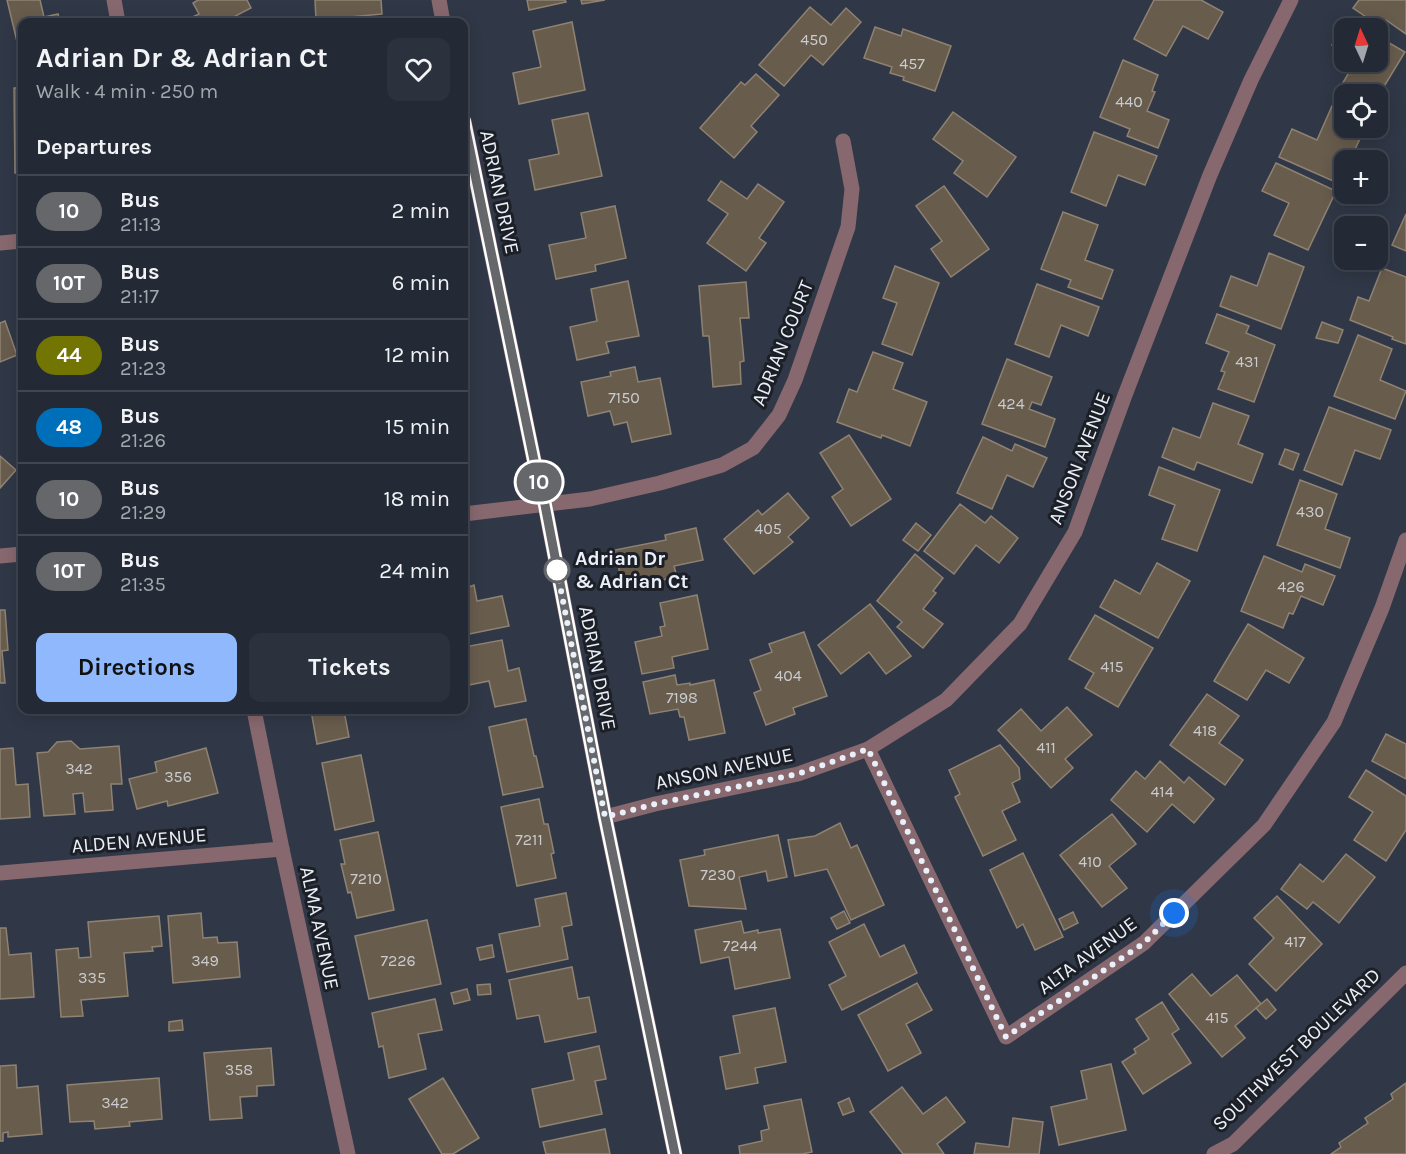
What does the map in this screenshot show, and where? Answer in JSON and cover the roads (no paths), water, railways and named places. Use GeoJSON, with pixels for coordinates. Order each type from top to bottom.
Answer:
{"type":"FeatureCollection","features":[{"type":"Feature","properties":{"kind":"street"},"geometry":{"type":"LineString","coordinates":[[114,0],[117,18]]}},
{"type":"Feature","properties":{"kind":"street"},"geometry":{"type":"LineString","coordinates":[[439,0],[442,18]]}},
{"type":"Feature","properties":{"kind":"street","name":"ANSON AVENUE"},"geometry":{"type":"LineString","coordinates":[[605,817],[655,804],[798,774],[868,749],[946,700],[1020,624],[1075,532],[1125,394],[1210,175],[1251,80],[1292,0]]}},
{"type":"Feature","properties":{"kind":"street","name":"ADRIAN DRIVE"},"geometry":{"type":"LineString","coordinates":[[468,140],[545,505],[605,817],[675,1154]]}},
{"type":"Feature","properties":{"kind":"street","name":"ADRIAN COURT"},"geometry":{"type":"LineString","coordinates":[[468,514],[591,499],[660,483],[722,465],[753,448],[779,415],[795,380],[849,227],[852,189],[843,141]]}},
{"type":"Feature","properties":{"kind":"street"},"geometry":{"type":"LineString","coordinates":[[0,243],[18,241]]}},
{"type":"Feature","properties":{"kind":"street","name":"ALTA AVENUE"},"geometry":{"type":"LineString","coordinates":[[868,749],[1006,1037],[1144,943],[1264,825],[1334,722],[1382,608],[1406,540]]}},
{"type":"Feature","properties":{"kind":"street"},"geometry":{"type":"LineString","coordinates":[[0,556],[18,554]]}},
{"type":"Feature","properties":{"kind":"street","name":"ALMA AVENUE"},"geometry":{"type":"LineString","coordinates":[[255,714],[348,1154]]}},
{"type":"Feature","properties":{"kind":"street","name":"ALDEN AVENUE"},"geometry":{"type":"LineString","coordinates":[[0,873],[282,849]]}},
{"type":"Feature","properties":{"kind":"street","name":"SOUTHWEST BOULEVARD"},"geometry":{"type":"LineString","coordinates":[[1214,1154],[1236,1149],[1406,972]]}},
{"type":"Feature","properties":{"kind":"place","name":"Adrian Dr & Adrian Ct"},"geometry":{"type":"Point","coordinates":[557,570]}}]}
